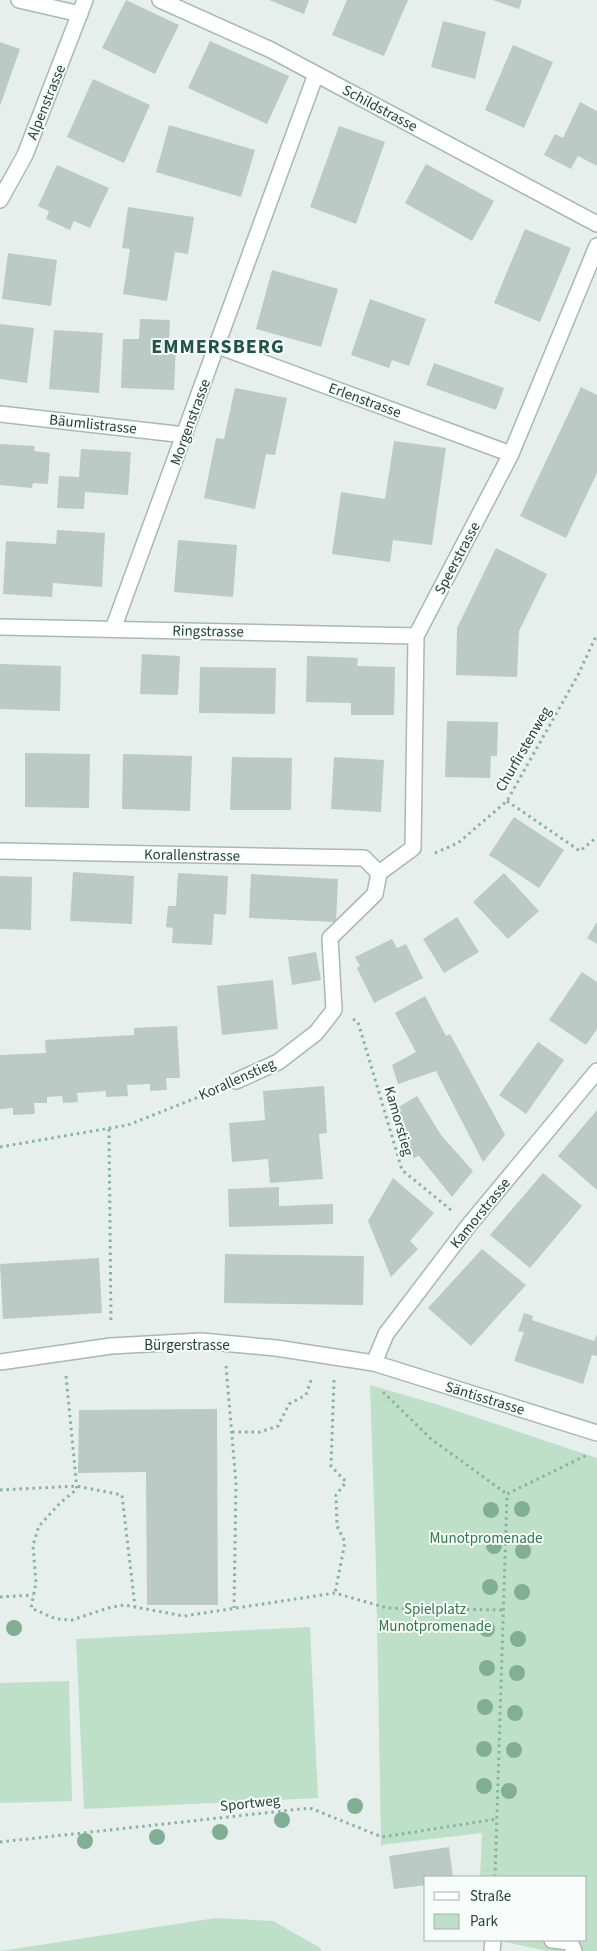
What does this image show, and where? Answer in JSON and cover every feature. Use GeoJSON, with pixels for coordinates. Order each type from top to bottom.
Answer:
{"type":"FeatureCollection","features":[{"type":"Feature","properties":{"kind":"street"},"geometry":{"type":"LineString","coordinates":[[19,0],[83,7]]}},
{"type":"Feature","properties":{"kind":"street","name":"Schildstrasse"},"geometry":{"type":"LineString","coordinates":[[160,0],[271,50],[597,224]]}},
{"type":"Feature","properties":{"kind":"street","name":"Alpenstrasse"},"geometry":{"type":"LineString","coordinates":[[0,200],[25,155],[83,7]]}},
{"type":"Feature","properties":{"kind":"street","name":"Morgenstrasse"},"geometry":{"type":"LineString","coordinates":[[113,629],[316,74]]}},
{"type":"Feature","properties":{"kind":"street","name":"Speerstrasse"},"geometry":{"type":"LineString","coordinates":[[413,848],[416,636],[511,454],[597,246]]}},
{"type":"Feature","properties":{"kind":"street","name":"Erlenstrasse"},"geometry":{"type":"LineString","coordinates":[[218,346],[511,454]]}},
{"type":"Feature","properties":{"kind":"street","name":"Bäumlistrasse"},"geometry":{"type":"LineString","coordinates":[[0,414],[185,435]]}},
{"type":"Feature","properties":{"kind":"street","name":"Ringstrasse"},"geometry":{"type":"LineString","coordinates":[[0,627],[416,636]]}},
{"type":"Feature","properties":{"kind":"street"},"geometry":{"type":"LineString","coordinates":[[334,1010],[330,938],[375,894],[379,873],[413,848]]}},
{"type":"Feature","properties":{"kind":"street","name":"Korallenstrasse"},"geometry":{"type":"LineString","coordinates":[[0,851],[364,858],[379,873]]}},
{"type":"Feature","properties":{"kind":"street","name":"Korallenstieg"},"geometry":{"type":"LineString","coordinates":[[236,1081],[278,1062],[316,1033],[334,1010]]}},
{"type":"Feature","properties":{"kind":"street","name":"Kamorstrasse"},"geometry":{"type":"LineString","coordinates":[[374,1363],[386,1334],[469,1225],[597,1071]]}},
{"type":"Feature","properties":{"kind":"street","name":"Bürgerstrasse"},"geometry":{"type":"LineString","coordinates":[[0,1362],[111,1346],[201,1341],[276,1348],[374,1363]]}},
{"type":"Feature","properties":{"kind":"street","name":"Säntisstrasse"},"geometry":{"type":"LineString","coordinates":[[374,1363],[597,1433]]}},
{"type":"Feature","properties":{"kind":"street"},"geometry":{"type":"LineString","coordinates":[[561,1941],[570,1942],[574,1951]]}},
{"type":"Feature","properties":{"kind":"path","name":"Churfirstenweg"},"geometry":{"type":"LineString","coordinates":[[413,848],[431,855],[458,843],[507,801],[578,676],[597,634]]}},
{"type":"Feature","properties":{"kind":"path"},"geometry":{"type":"LineString","coordinates":[[507,801],[580,851],[597,837]]}},
{"type":"Feature","properties":{"kind":"path","name":"Kamorstieg"},"geometry":{"type":"LineString","coordinates":[[334,1010],[358,1022],[402,1170],[469,1225]]}},
{"type":"Feature","properties":{"kind":"path","name":"Korallenstieg"},"geometry":{"type":"LineString","coordinates":[[0,1148],[128,1125],[236,1081]]}},
{"type":"Feature","properties":{"kind":"path"},"geometry":{"type":"LineString","coordinates":[[109,1129],[111,1346]]}},
{"type":"Feature","properties":{"kind":"path"},"geometry":{"type":"LineString","coordinates":[[225,1343],[236,1483],[234,1608]]}},
{"type":"Feature","properties":{"kind":"path"},"geometry":{"type":"LineString","coordinates":[[64,1353],[77,1489],[60,1503],[39,1526],[33,1545],[36,1583],[31,1608],[64,1620],[72,1620],[108,1608],[124,1606],[184,1616],[335,1594],[388,1608],[503,1610]]}},
{"type":"Feature","properties":{"kind":"path"},"geometry":{"type":"LineString","coordinates":[[232,1432],[260,1432],[278,1426],[289,1404],[306,1395],[315,1368],[315,1354]]}},
{"type":"Feature","properties":{"kind":"path"},"geometry":{"type":"LineString","coordinates":[[335,1357],[331,1466],[346,1482],[336,1495],[337,1526],[345,1542],[335,1594]]}},
{"type":"Feature","properties":{"kind":"path"},"geometry":{"type":"LineString","coordinates":[[374,1363],[380,1388],[430,1439],[507,1494]]}},
{"type":"Feature","properties":{"kind":"path"},"geometry":{"type":"LineString","coordinates":[[507,1494],[589,1454]]}},
{"type":"Feature","properties":{"kind":"path"},"geometry":{"type":"LineString","coordinates":[[0,1490],[77,1486],[122,1495],[135,1607]]}},
{"type":"Feature","properties":{"kind":"path"},"geometry":{"type":"LineString","coordinates":[[495,1876],[507,1494]]}},
{"type":"Feature","properties":{"kind":"path"},"geometry":{"type":"LineString","coordinates":[[0,1597],[33,1595]]}},
{"type":"Feature","properties":{"kind":"path","name":"Sportweg"},"geometry":{"type":"LineString","coordinates":[[0,1842],[310,1808],[382,1837],[497,1819]]}},
{"type":"Feature","properties":{"kind":"green space","name":"Munotpromenade"},"geometry":{"type":"Polygon","coordinates":[[[370,1385],[439,1405],[597,1458],[597,1951],[547,1951],[501,1941],[587,1941],[587,1876],[480,1876],[482,1833],[381,1845],[376,1566],[370,1385]]]}},
{"type":"Feature","properties":{"kind":"green space"},"geometry":{"type":"Polygon","coordinates":[[[310,1627],[318,1798],[84,1809],[76,1639],[310,1627]]]}},
{"type":"Feature","properties":{"kind":"green space"},"geometry":{"type":"Polygon","coordinates":[[[69,1681],[72,1801],[0,1803],[0,1683],[69,1681]]]}},
{"type":"Feature","properties":{"kind":"green space"},"geometry":{"type":"Polygon","coordinates":[[[216,1918],[273,1921],[319,1947],[322,1951],[0,1951],[216,1918]]]}},
{"type":"Feature","properties":{"kind":"building"},"geometry":{"type":"Polygon","coordinates":[[[126,0],[179,25],[155,74],[102,48],[126,0]]]}},
{"type":"Feature","properties":{"kind":"building"},"geometry":{"type":"Polygon","coordinates":[[[269,0],[309,0],[304,14],[269,0]]]}},
{"type":"Feature","properties":{"kind":"building"},"geometry":{"type":"Polygon","coordinates":[[[347,0],[408,0],[384,56],[332,35],[347,0]]]}},
{"type":"Feature","properties":{"kind":"building"},"geometry":{"type":"Polygon","coordinates":[[[493,0],[522,0],[519,9],[493,0]]]}},
{"type":"Feature","properties":{"kind":"building"},"geometry":{"type":"Polygon","coordinates":[[[443,21],[486,32],[475,79],[431,67],[443,21]]]}},
{"type":"Feature","properties":{"kind":"building"},"geometry":{"type":"Polygon","coordinates":[[[210,41],[289,76],[267,124],[188,88],[210,41]]]}},
{"type":"Feature","properties":{"kind":"building"},"geometry":{"type":"Polygon","coordinates":[[[0,42],[20,49],[0,106],[0,42]]]}},
{"type":"Feature","properties":{"kind":"building"},"geometry":{"type":"Polygon","coordinates":[[[513,45],[553,62],[524,128],[485,110],[513,45]]]}},
{"type":"Feature","properties":{"kind":"building"},"geometry":{"type":"Polygon","coordinates":[[[93,79],[150,105],[124,163],[67,137],[93,79]]]}},
{"type":"Feature","properties":{"kind":"building"},"geometry":{"type":"Polygon","coordinates":[[[580,102],[597,111],[597,166],[578,156],[571,169],[544,155],[555,134],[563,138],[580,102]]]}},
{"type":"Feature","properties":{"kind":"building"},"geometry":{"type":"Polygon","coordinates":[[[169,125],[255,150],[241,197],[156,172],[169,125]]]}},
{"type":"Feature","properties":{"kind":"building"},"geometry":{"type":"Polygon","coordinates":[[[339,126],[385,142],[356,224],[310,207],[339,126]]]}},
{"type":"Feature","properties":{"kind":"building"},"geometry":{"type":"Polygon","coordinates":[[[426,164],[494,201],[472,241],[405,203],[426,164]]]}},
{"type":"Feature","properties":{"kind":"building"},"geometry":{"type":"Polygon","coordinates":[[[57,165],[109,188],[90,228],[74,221],[70,230],[46,219],[49,211],[38,206],[57,165]]]}},
{"type":"Feature","properties":{"kind":"building"},"geometry":{"type":"Polygon","coordinates":[[[128,207],[194,217],[188,254],[175,252],[167,301],[123,294],[130,249],[122,248],[128,207]]]}},
{"type":"Feature","properties":{"kind":"building"},"geometry":{"type":"Polygon","coordinates":[[[525,229],[571,248],[540,322],[494,303],[525,229]]]}},
{"type":"Feature","properties":{"kind":"building"},"geometry":{"type":"Polygon","coordinates":[[[8,253],[57,260],[51,306],[2,299],[8,253]]]}},
{"type":"Feature","properties":{"kind":"building"},"geometry":{"type":"Polygon","coordinates":[[[272,270],[338,289],[321,347],[256,329],[272,270]]]}},
{"type":"Feature","properties":{"kind":"building"},"geometry":{"type":"Polygon","coordinates":[[[370,299],[426,319],[409,366],[392,360],[389,368],[351,355],[370,299]]]}},
{"type":"Feature","properties":{"kind":"building"},"geometry":{"type":"Polygon","coordinates":[[[140,319],[170,320],[169,342],[176,343],[174,390],[121,388],[123,339],[139,339],[140,319]]]}},
{"type":"Feature","properties":{"kind":"building"},"geometry":{"type":"Polygon","coordinates":[[[0,324],[34,328],[27,383],[0,379],[0,324]]]}},
{"type":"Feature","properties":{"kind":"building"},"geometry":{"type":"Polygon","coordinates":[[[54,330],[103,333],[99,393],[49,389],[54,330]]]}},
{"type":"Feature","properties":{"kind":"building"},"geometry":{"type":"Polygon","coordinates":[[[434,363],[504,388],[496,410],[426,385],[434,363]]]}},
{"type":"Feature","properties":{"kind":"building"},"geometry":{"type":"Polygon","coordinates":[[[581,387],[597,395],[597,473],[566,538],[520,516],[581,387]]]}},
{"type":"Feature","properties":{"kind":"building"},"geometry":{"type":"Polygon","coordinates":[[[235,388],[287,398],[275,455],[266,454],[255,509],[204,498],[216,438],[224,439],[235,388]]]}},
{"type":"Feature","properties":{"kind":"building"},"geometry":{"type":"Polygon","coordinates":[[[394,441],[446,448],[432,545],[393,540],[390,562],[332,554],[341,492],[385,499],[394,441]]]}},
{"type":"Feature","properties":{"kind":"building"},"geometry":{"type":"Polygon","coordinates":[[[0,444],[35,446],[34,451],[50,453],[48,484],[33,483],[32,488],[0,485],[0,444]]]}},
{"type":"Feature","properties":{"kind":"building"},"geometry":{"type":"Polygon","coordinates":[[[81,449],[131,452],[128,495],[85,492],[84,509],[57,508],[59,476],[79,477],[81,449]]]}},
{"type":"Feature","properties":{"kind":"building"},"geometry":{"type":"Polygon","coordinates":[[[57,530],[105,533],[102,587],[53,583],[52,597],[3,594],[6,541],[56,544],[57,530]]]}},
{"type":"Feature","properties":{"kind":"building"},"geometry":{"type":"Polygon","coordinates":[[[178,540],[237,545],[233,597],[174,592],[178,540]]]}},
{"type":"Feature","properties":{"kind":"building"},"geometry":{"type":"Polygon","coordinates":[[[496,548],[547,574],[519,631],[517,677],[456,675],[457,628],[496,548]]]}},
{"type":"Feature","properties":{"kind":"building"},"geometry":{"type":"Polygon","coordinates":[[[142,654],[180,656],[178,695],[140,694],[142,654]]]}},
{"type":"Feature","properties":{"kind":"building"},"geometry":{"type":"Polygon","coordinates":[[[307,656],[358,658],[357,666],[395,667],[394,715],[351,715],[351,703],[306,702],[307,656]]]}},
{"type":"Feature","properties":{"kind":"building"},"geometry":{"type":"Polygon","coordinates":[[[0,664],[61,666],[60,711],[0,709],[0,664]]]}},
{"type":"Feature","properties":{"kind":"building"},"geometry":{"type":"Polygon","coordinates":[[[200,667],[276,668],[275,714],[199,713],[200,667]]]}},
{"type":"Feature","properties":{"kind":"building"},"geometry":{"type":"Polygon","coordinates":[[[447,721],[498,722],[497,756],[491,756],[490,778],[445,777],[447,721]]]}},
{"type":"Feature","properties":{"kind":"building"},"geometry":{"type":"Polygon","coordinates":[[[25,753],[90,754],[89,808],[25,807],[25,753]]]}},
{"type":"Feature","properties":{"kind":"building"},"geometry":{"type":"Polygon","coordinates":[[[123,754],[192,756],[190,811],[122,809],[123,754]]]}},
{"type":"Feature","properties":{"kind":"building"},"geometry":{"type":"Polygon","coordinates":[[[232,757],[292,758],[291,810],[230,810],[232,757]]]}},
{"type":"Feature","properties":{"kind":"building"},"geometry":{"type":"Polygon","coordinates":[[[334,757],[384,760],[381,812],[331,809],[334,757]]]}},
{"type":"Feature","properties":{"kind":"building"},"geometry":{"type":"Polygon","coordinates":[[[514,817],[564,850],[539,888],[489,855],[514,817]]]}},
{"type":"Feature","properties":{"kind":"building"},"geometry":{"type":"Polygon","coordinates":[[[73,872],[134,876],[132,924],[70,921],[73,872]]]}},
{"type":"Feature","properties":{"kind":"building"},"geometry":{"type":"Polygon","coordinates":[[[178,873],[228,876],[226,915],[214,914],[212,945],[172,943],[173,928],[166,927],[168,906],[176,906],[178,873]]]}},
{"type":"Feature","properties":{"kind":"building"},"geometry":{"type":"Polygon","coordinates":[[[504,873],[539,911],[508,939],[473,902],[504,873]]]}},
{"type":"Feature","properties":{"kind":"building"},"geometry":{"type":"Polygon","coordinates":[[[251,874],[338,879],[336,922],[249,918],[251,874]]]}},
{"type":"Feature","properties":{"kind":"building"},"geometry":{"type":"Polygon","coordinates":[[[0,876],[32,877],[31,930],[0,929],[0,876]]]}},
{"type":"Feature","properties":{"kind":"building"},"geometry":{"type":"Polygon","coordinates":[[[457,917],[479,952],[444,973],[423,939],[457,917]]]}},
{"type":"Feature","properties":{"kind":"building"},"geometry":{"type":"Polygon","coordinates":[[[597,922],[597,944],[587,938],[597,922]]]}},
{"type":"Feature","properties":{"kind":"building"},"geometry":{"type":"Polygon","coordinates":[[[392,939],[397,948],[406,944],[423,978],[374,1003],[357,968],[360,966],[355,957],[392,939]]]}},
{"type":"Feature","properties":{"kind":"building"},"geometry":{"type":"Polygon","coordinates":[[[316,952],[321,980],[292,985],[288,957],[316,952]]]}},
{"type":"Feature","properties":{"kind":"building"},"geometry":{"type":"Polygon","coordinates":[[[582,972],[597,982],[597,1029],[586,1045],[549,1020],[582,972]]]}},
{"type":"Feature","properties":{"kind":"building"},"geometry":{"type":"Polygon","coordinates":[[[273,980],[278,1029],[222,1035],[217,986],[273,980]]]}},
{"type":"Feature","properties":{"kind":"building"},"geometry":{"type":"Polygon","coordinates":[[[425,996],[446,1036],[450,1034],[505,1135],[483,1162],[436,1071],[398,1084],[392,1065],[416,1052],[395,1013],[425,996]]]}},
{"type":"Feature","properties":{"kind":"building"},"geometry":{"type":"Polygon","coordinates":[[[177,1026],[180,1078],[166,1078],[167,1090],[150,1091],[150,1084],[127,1085],[128,1096],[106,1097],[106,1091],[77,1093],[78,1102],[63,1103],[62,1096],[47,1097],[47,1103],[34,1103],[35,1114],[13,1115],[13,1108],[0,1109],[0,1055],[46,1053],[45,1040],[134,1035],[134,1028],[177,1026]]]}},
{"type":"Feature","properties":{"kind":"building"},"geometry":{"type":"Polygon","coordinates":[[[538,1042],[564,1060],[526,1114],[499,1095],[538,1042]]]}},
{"type":"Feature","properties":{"kind":"building"},"geometry":{"type":"Polygon","coordinates":[[[324,1086],[327,1133],[319,1134],[323,1179],[270,1183],[268,1159],[232,1162],[229,1123],[265,1120],[263,1091],[324,1086]]]}},
{"type":"Feature","properties":{"kind":"building"},"geometry":{"type":"Polygon","coordinates":[[[417,1096],[441,1135],[473,1171],[452,1197],[419,1156],[413,1158],[397,1108],[417,1096]]]}},
{"type":"Feature","properties":{"kind":"building"},"geometry":{"type":"Polygon","coordinates":[[[597,1110],[597,1190],[558,1156],[597,1110]]]}},
{"type":"Feature","properties":{"kind":"building"},"geometry":{"type":"Polygon","coordinates":[[[543,1173],[582,1206],[530,1268],[490,1235],[543,1173]]]}},
{"type":"Feature","properties":{"kind":"building"},"geometry":{"type":"Polygon","coordinates":[[[393,1178],[434,1213],[410,1241],[418,1249],[391,1277],[368,1221],[393,1178]]]}},
{"type":"Feature","properties":{"kind":"building"},"geometry":{"type":"Polygon","coordinates":[[[279,1187],[279,1206],[333,1204],[333,1224],[229,1227],[228,1189],[279,1187]]]}},
{"type":"Feature","properties":{"kind":"building"},"geometry":{"type":"Polygon","coordinates":[[[482,1249],[526,1285],[471,1346],[428,1308],[482,1249]]]}},
{"type":"Feature","properties":{"kind":"building"},"geometry":{"type":"Polygon","coordinates":[[[225,1254],[364,1256],[363,1305],[224,1303],[225,1254]]]}},
{"type":"Feature","properties":{"kind":"building"},"geometry":{"type":"Polygon","coordinates":[[[99,1258],[102,1313],[3,1319],[0,1264],[99,1258]]]}},
{"type":"Feature","properties":{"kind":"building"},"geometry":{"type":"Polygon","coordinates":[[[524,1313],[533,1316],[532,1320],[594,1341],[597,1334],[597,1356],[592,1355],[583,1384],[514,1361],[524,1332],[518,1331],[524,1313]]]}},
{"type":"Feature","properties":{"kind":"building"},"geometry":{"type":"Polygon","coordinates":[[[217,1409],[218,1605],[147,1605],[146,1472],[78,1473],[79,1410],[217,1409]]]}},
{"type":"Feature","properties":{"kind":"building"},"geometry":{"type":"Polygon","coordinates":[[[449,1847],[453,1876],[424,1876],[424,1885],[394,1889],[389,1856],[449,1847]]]}},
{"type":"Feature","properties":{"kind":"district","name":"EMMERSBERG"},"geometry":{"type":"Point","coordinates":[218,346]}},
{"type":"Feature","properties":{"kind":"park label","name":"Spielplatz Munotpromenade"},"geometry":{"type":"Point","coordinates":[435,1618]}}]}
